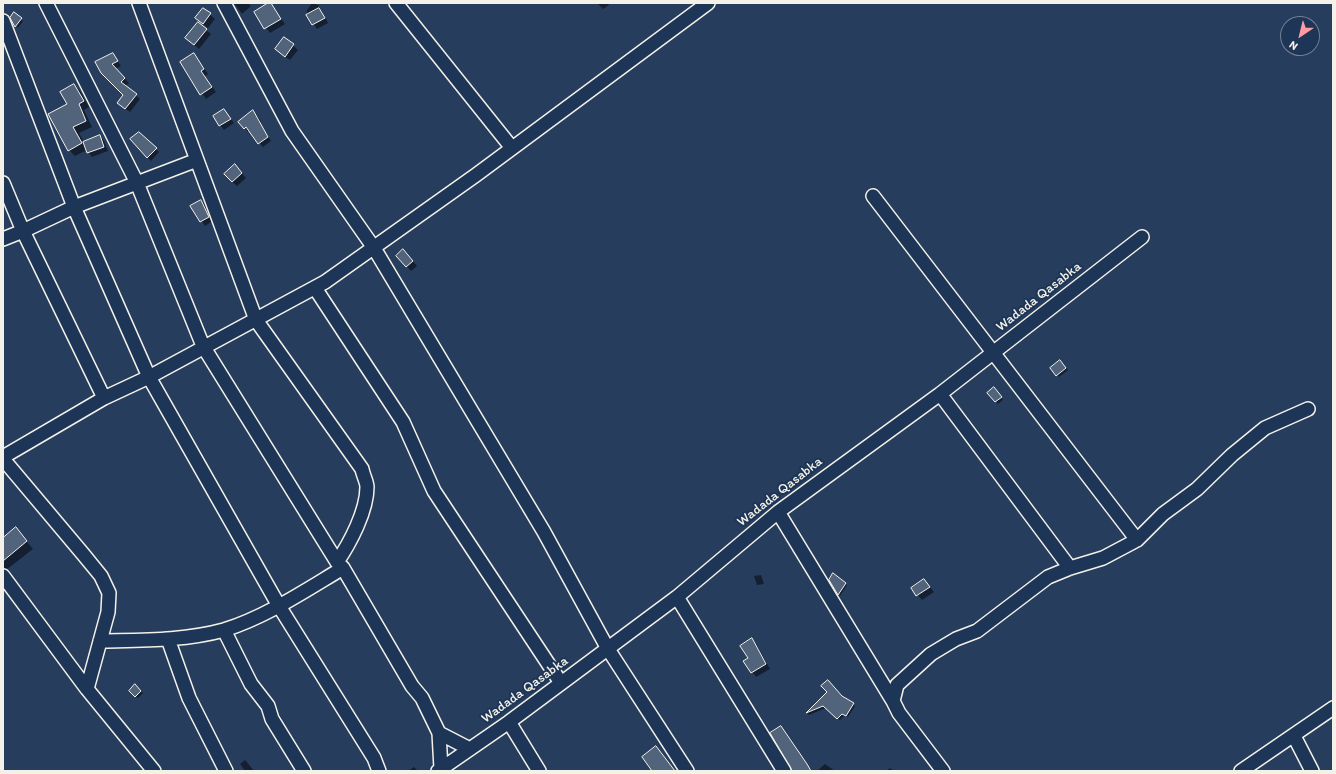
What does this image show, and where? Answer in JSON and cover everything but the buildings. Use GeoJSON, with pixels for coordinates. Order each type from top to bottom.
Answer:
{"type":"FeatureCollection","features":[{"type":"Feature","properties":{"kind":"street"},"geometry":{"type":"LineString","coordinates":[[46,3],[137,184],[203,346],[340,565],[412,686],[422,698],[440,733],[439,770]]}},
{"type":"Feature","properties":{"kind":"street"},"geometry":{"type":"LineString","coordinates":[[100,641],[168,639],[224,630],[279,606],[340,565],[358,524],[365,502],[367,487],[362,469],[256,320],[138,3]]}},
{"type":"Feature","properties":{"kind":"street"},"geometry":{"type":"LineString","coordinates":[[224,3],[292,131],[374,248],[544,532],[608,649],[687,771]]}},
{"type":"Feature","properties":{"kind":"street"},"geometry":{"type":"LineString","coordinates":[[396,3],[512,148]]}},
{"type":"Feature","properties":{"kind":"street"},"geometry":{"type":"LineString","coordinates":[[87,689],[108,612],[109,593],[101,576],[3,458],[104,398],[149,377],[203,346],[256,320],[315,288],[374,248],[512,148],[704,4]]}},
{"type":"Feature","properties":{"kind":"street"},"geometry":{"type":"LineString","coordinates":[[3,21],[74,206],[149,377],[279,606],[374,758],[379,771]]}},
{"type":"Feature","properties":{"kind":"street"},"geometry":{"type":"LineString","coordinates":[[3,239],[74,206],[137,184],[197,160]]}},
{"type":"Feature","properties":{"kind":"street"},"geometry":{"type":"LineString","coordinates":[[3,183],[23,231],[104,398]]}},
{"type":"Feature","properties":{"kind":"street"},"geometry":{"type":"LineString","coordinates":[[873,196],[1137,540]]}},
{"type":"Feature","properties":{"kind":"street","name":"Wadada Qasabka"},"geometry":{"type":"LineString","coordinates":[[439,770],[510,722],[677,597],[778,512],[940,394],[1142,237]]}},
{"type":"Feature","properties":{"kind":"street"},"geometry":{"type":"LineString","coordinates":[[315,288],[403,422],[434,491],[561,683]]}},
{"type":"Feature","properties":{"kind":"street"},"geometry":{"type":"LineString","coordinates":[[940,394],[1070,568]]}},
{"type":"Feature","properties":{"kind":"street"},"geometry":{"type":"LineString","coordinates":[[893,701],[897,685],[931,654],[956,639],[977,631],[1048,577],[1070,568],[1104,558],[1137,540],[1163,514],[1197,489],[1232,455],[1265,428],[1308,408]]}},
{"type":"Feature","properties":{"kind":"street"},"geometry":{"type":"LineString","coordinates":[[778,512],[899,713],[943,771]]}},
{"type":"Feature","properties":{"kind":"street"},"geometry":{"type":"LineString","coordinates":[[3,576],[87,689],[154,771]]}},
{"type":"Feature","properties":{"kind":"street"},"geometry":{"type":"LineString","coordinates":[[677,597],[784,771]]}},
{"type":"Feature","properties":{"kind":"street"},"geometry":{"type":"LineString","coordinates":[[224,630],[251,684],[268,706],[272,719],[304,771]]}},
{"type":"Feature","properties":{"kind":"street"},"geometry":{"type":"LineString","coordinates":[[168,639],[189,698],[226,771]]}},
{"type":"Feature","properties":{"kind":"street"},"geometry":{"type":"LineString","coordinates":[[1241,771],[1333,708]]}},
{"type":"Feature","properties":{"kind":"street"},"geometry":{"type":"LineString","coordinates":[[510,722],[539,771]]}},
{"type":"Feature","properties":{"kind":"street"},"geometry":{"type":"LineString","coordinates":[[440,733],[470,749]]}},
{"type":"Feature","properties":{"kind":"street"},"geometry":{"type":"LineString","coordinates":[[1294,736],[1312,771]]}}]}
